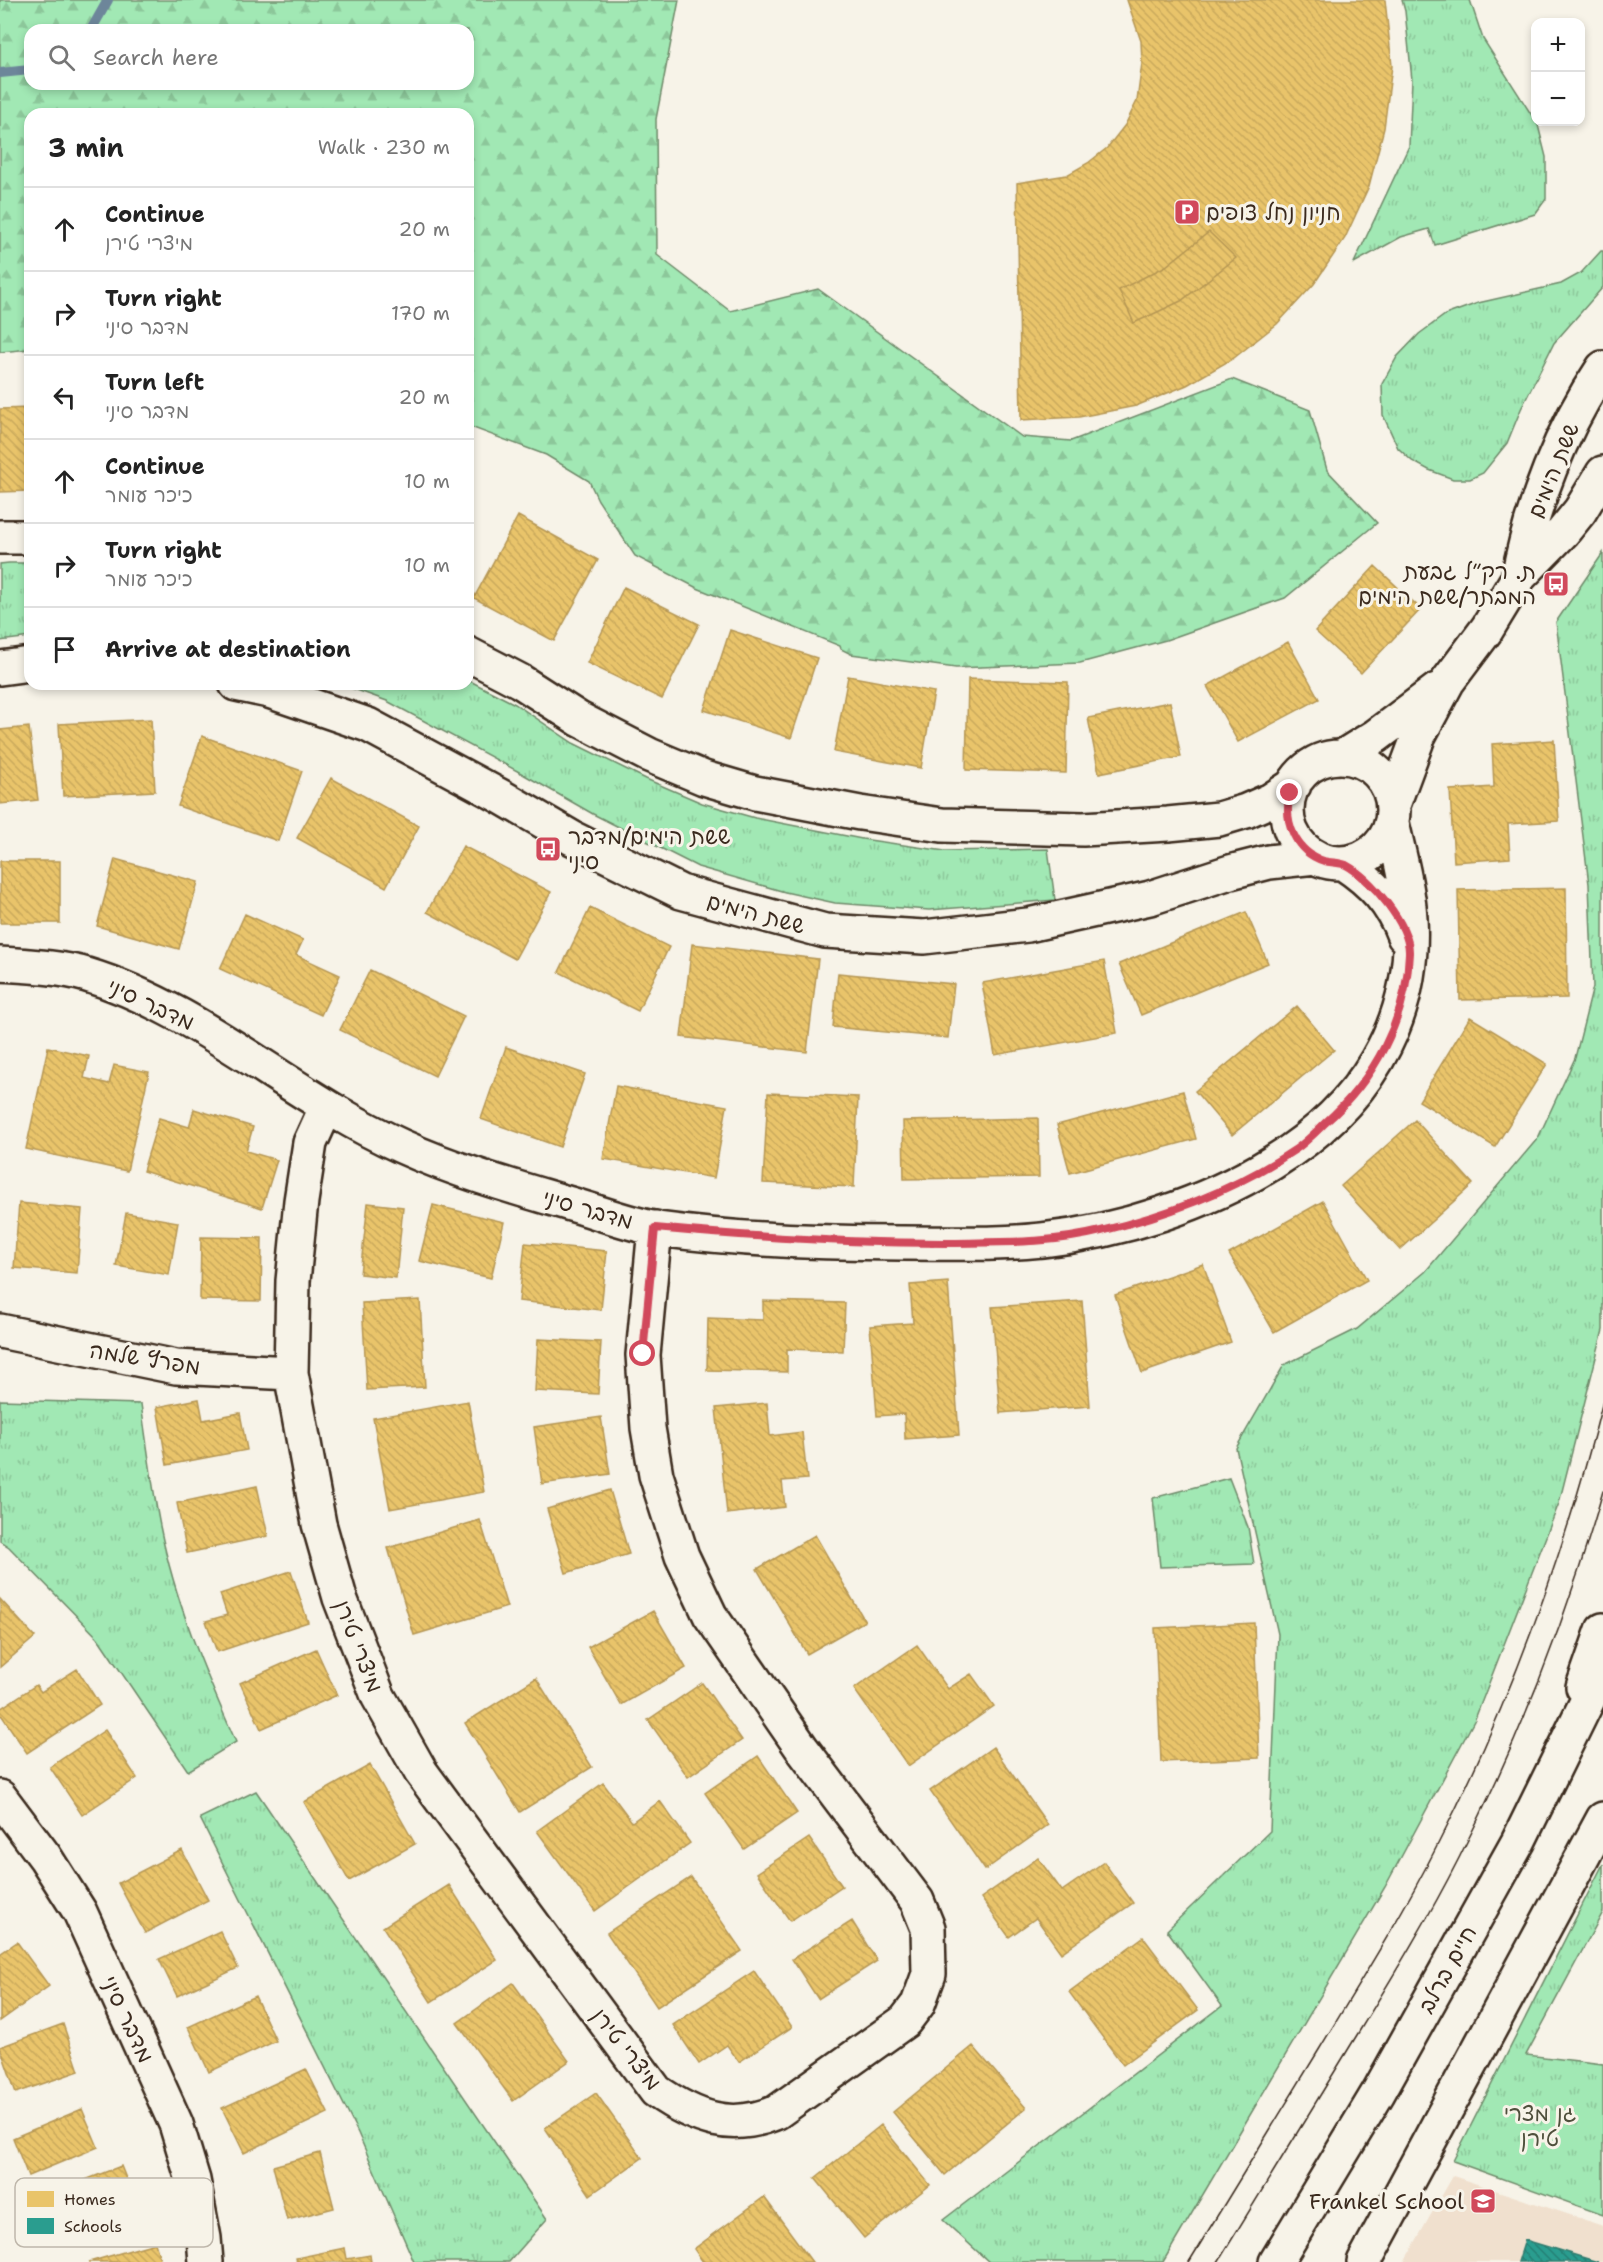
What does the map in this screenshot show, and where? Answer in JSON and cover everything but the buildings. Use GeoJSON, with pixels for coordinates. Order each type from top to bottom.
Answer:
{"type":"FeatureCollection","features":[{"type":"Feature","properties":{"kind":"main road","name":"ששת הימים"},"geometry":{"type":"LineString","coordinates":[[1518,578],[1524,545],[1556,455],[1576,413],[1603,368]]}},
{"type":"Feature","properties":{"kind":"main road","name":"ששת הימים"},"geometry":{"type":"LineString","coordinates":[[1393,814],[1419,735],[1448,681],[1487,628],[1518,578],[1580,511],[1603,473]]}},
{"type":"Feature","properties":{"kind":"main road"},"geometry":{"type":"LineString","coordinates":[[0,537],[24,537]]}},
{"type":"Feature","properties":{"kind":"main road"},"geometry":{"type":"LineString","coordinates":[[474,657],[520,681],[579,720],[649,755],[704,778],[755,793],[860,813],[942,825],[1083,829],[1168,824],[1219,819],[1246,811],[1271,800],[1294,785]]}},
{"type":"Feature","properties":{"kind":"main road"},"geometry":{"type":"LineString","coordinates":[[0,668],[24,665]]}},
{"type":"Feature","properties":{"kind":"main road","name":"ששת הימים"},"geometry":{"type":"LineString","coordinates":[[1342,757],[1408,713],[1448,681]]}},
{"type":"Feature","properties":{"kind":"main road","name":"ששת הימים"},"geometry":{"type":"LineString","coordinates":[[264,690],[368,725],[500,796],[572,838],[681,892],[825,931],[924,937],[1028,925],[1150,898],[1269,862],[1329,860]]}},
{"type":"Feature","properties":{"kind":"main road"},"geometry":{"type":"LineString","coordinates":[[1329,860],[1360,860],[1369,855],[1385,840],[1393,814],[1391,792],[1385,780],[1360,761],[1342,757],[1316,763],[1301,775],[1294,785],[1288,802],[1291,829],[1301,845],[1329,860],[1359,874],[1377,890],[1390,906],[1409,949]]}},
{"type":"Feature","properties":{"kind":"main road","name":"מדבר סיני"},"geometry":{"type":"LineString","coordinates":[[0,964],[85,975],[141,997],[196,1024],[326,1108],[401,1146],[476,1175],[655,1228],[816,1241],[899,1243],[1040,1241],[1100,1232],[1169,1210],[1244,1180],[1298,1148],[1341,1109],[1373,1069],[1395,1026],[1405,986],[1410,917],[1393,814]]}},
{"type":"Feature","properties":{"kind":"main road","name":"מיצרי טירן"},"geometry":{"type":"LineString","coordinates":[[326,1108],[310,1143],[301,1201],[293,1281],[291,1373],[319,1524],[340,1598],[378,1696],[421,1772],[657,2091],[679,2107],[705,2118],[734,2121],[758,2120],[777,2112],[905,2021],[918,2004],[929,1974],[928,1928],[917,1901],[803,1750],[710,1615],[682,1556],[656,1475],[648,1428],[643,1354],[655,1228]]}},
{"type":"Feature","properties":{"kind":"main road","name":"מפרץ שלמה"},"geometry":{"type":"LineString","coordinates":[[0,1331],[176,1367],[291,1373]]}},
{"type":"Feature","properties":{"kind":"main road"},"geometry":{"type":"LineString","coordinates":[[1554,1768],[1603,1630]]}},
{"type":"Feature","properties":{"kind":"main road","name":"חיים ברלב"},"geometry":{"type":"LineString","coordinates":[[1276,2262],[1407,2041],[1518,1842],[1603,1669]]}},
{"type":"Feature","properties":{"kind":"main road","name":"מדבר סיני"},"geometry":{"type":"LineString","coordinates":[[0,1797],[45,1857],[80,1912],[176,2124],[192,2178]]}},
{"type":"Feature","properties":{"kind":"main road"},"geometry":{"type":"LineString","coordinates":[[1364,2262],[1603,1819]]}},
{"type":"Feature","properties":{"kind":"main road","name":"מדבר סיני"},"geometry":{"type":"LineString","coordinates":[[205,2247],[206,2262]]}},
{"type":"Feature","properties":{"kind":"shaded area","name":"Frankel School"},"geometry":{"type":"Polygon","coordinates":[[[1453,2176],[1603,2226],[1603,2262],[1404,2262],[1453,2176]]]}},
{"type":"Feature","properties":{"kind":"green space"},"geometry":{"type":"Polygon","coordinates":[[[0,0],[679,0],[656,119],[657,255],[730,311],[818,289],[1022,437],[1071,441],[1232,379],[1310,410],[1327,470],[1377,523],[1285,598],[1166,640],[1080,663],[956,668],[851,654],[841,649],[840,646],[697,588],[635,556],[598,500],[589,481],[546,455],[474,428],[474,108],[24,108],[24,350],[0,352],[0,0]]]}},
{"type":"Feature","properties":{"kind":"green space"},"geometry":{"type":"Polygon","coordinates":[[[1402,0],[1470,0],[1483,39],[1531,114],[1531,126],[1538,126],[1546,157],[1546,199],[1535,214],[1435,245],[1429,229],[1401,237],[1354,263],[1409,146],[1412,80],[1402,0]]]}},
{"type":"Feature","properties":{"kind":"green space"},"geometry":{"type":"Polygon","coordinates":[[[1603,251],[1603,287],[1554,343],[1507,443],[1483,473],[1470,479],[1453,479],[1412,461],[1398,448],[1383,415],[1382,384],[1397,357],[1419,334],[1445,315],[1478,303],[1561,284],[1581,273],[1603,251]]]}},
{"type":"Feature","properties":{"kind":"green space"},"geometry":{"type":"Polygon","coordinates":[[[1603,553],[1603,1330],[1559,1503],[1475,1719],[1385,1887],[1163,2262],[989,2262],[943,2220],[1222,2006],[1167,1930],[1270,1831],[1278,1634],[1236,1448],[1284,1365],[1357,1329],[1425,1272],[1538,1138],[1575,1058],[1593,987],[1589,884],[1556,622],[1603,553]]]}},
{"type":"Feature","properties":{"kind":"green space"},"geometry":{"type":"Polygon","coordinates":[[[24,563],[24,638],[0,641],[0,564],[24,563]]]}},
{"type":"Feature","properties":{"kind":"green space"},"geometry":{"type":"Polygon","coordinates":[[[474,683],[515,704],[573,743],[646,779],[702,803],[755,818],[862,839],[945,851],[1048,849],[1055,900],[929,910],[835,903],[785,892],[698,867],[593,814],[387,701],[357,690],[474,690],[474,683]]]}},
{"type":"Feature","properties":{"kind":"green space"},"geometry":{"type":"Polygon","coordinates":[[[0,1400],[141,1404],[157,1511],[166,1554],[182,1609],[202,1663],[236,1742],[188,1771],[98,1638],[9,1547],[0,1541],[0,1400]]]}},
{"type":"Feature","properties":{"kind":"green space"},"geometry":{"type":"Polygon","coordinates":[[[1229,1478],[1248,1527],[1254,1564],[1160,1567],[1153,1498],[1229,1478]]]}},
{"type":"Feature","properties":{"kind":"green space"},"geometry":{"type":"Polygon","coordinates":[[[256,1791],[547,2219],[509,2262],[414,2262],[358,2133],[200,1818],[256,1791]]]}},
{"type":"Feature","properties":{"kind":"green space","name":"גן מצרי טירן"},"geometry":{"type":"Polygon","coordinates":[[[1603,1864],[1603,1912],[1526,2055],[1603,2064],[1603,2215],[1453,2161],[1603,1864]]]}},
{"type":"Feature","properties":{"kind":"waterway"},"geometry":{"type":"LineString","coordinates":[[94,24],[108,0]]}},
{"type":"Feature","properties":{"kind":"waterway"},"geometry":{"type":"LineString","coordinates":[[0,73],[24,71]]}},
{"type":"Feature","properties":{"kind":"tram line"},"geometry":{"type":"LineString","coordinates":[[1189,2262],[1394,1924],[1423,1874],[1463,1794],[1511,1685],[1552,1573],[1588,1459],[1603,1401]]}},
{"type":"Feature","properties":{"kind":"tram line"},"geometry":{"type":"LineString","coordinates":[[1218,2262],[1404,1957],[1481,1814],[1540,1678],[1574,1585],[1603,1491]]}},
{"type":"Feature","properties":{"kind":"place","name":"חניון נחל צופים"},"geometry":{"type":"Point","coordinates":[1187,212]}},
{"type":"Feature","properties":{"kind":"place","name":"ת. רק״ל גבעת המבתר/ששת הימים"},"geometry":{"type":"Point","coordinates":[1556,584]}},
{"type":"Feature","properties":{"kind":"place","name":"ששת הימים/מדבר סיני"},"geometry":{"type":"Point","coordinates":[548,849]}},
{"type":"Feature","properties":{"kind":"place","name":"Frankel School"},"geometry":{"type":"Point","coordinates":[1483,2201]}},
{"type":"Feature","properties":{"kind":"route"},"geometry":{"type":"LineString","coordinates":[[643,1354],[655,1228],[754,1238],[816,1241],[877,1243],[1040,1241],[1100,1232],[1169,1210],[1244,1180],[1298,1148],[1341,1109],[1373,1069],[1395,1026],[1405,986],[1409,949],[1400,923],[1377,890],[1342,863],[1333,863],[1315,857],[1295,838],[1288,821],[1290,793]]}}]}
